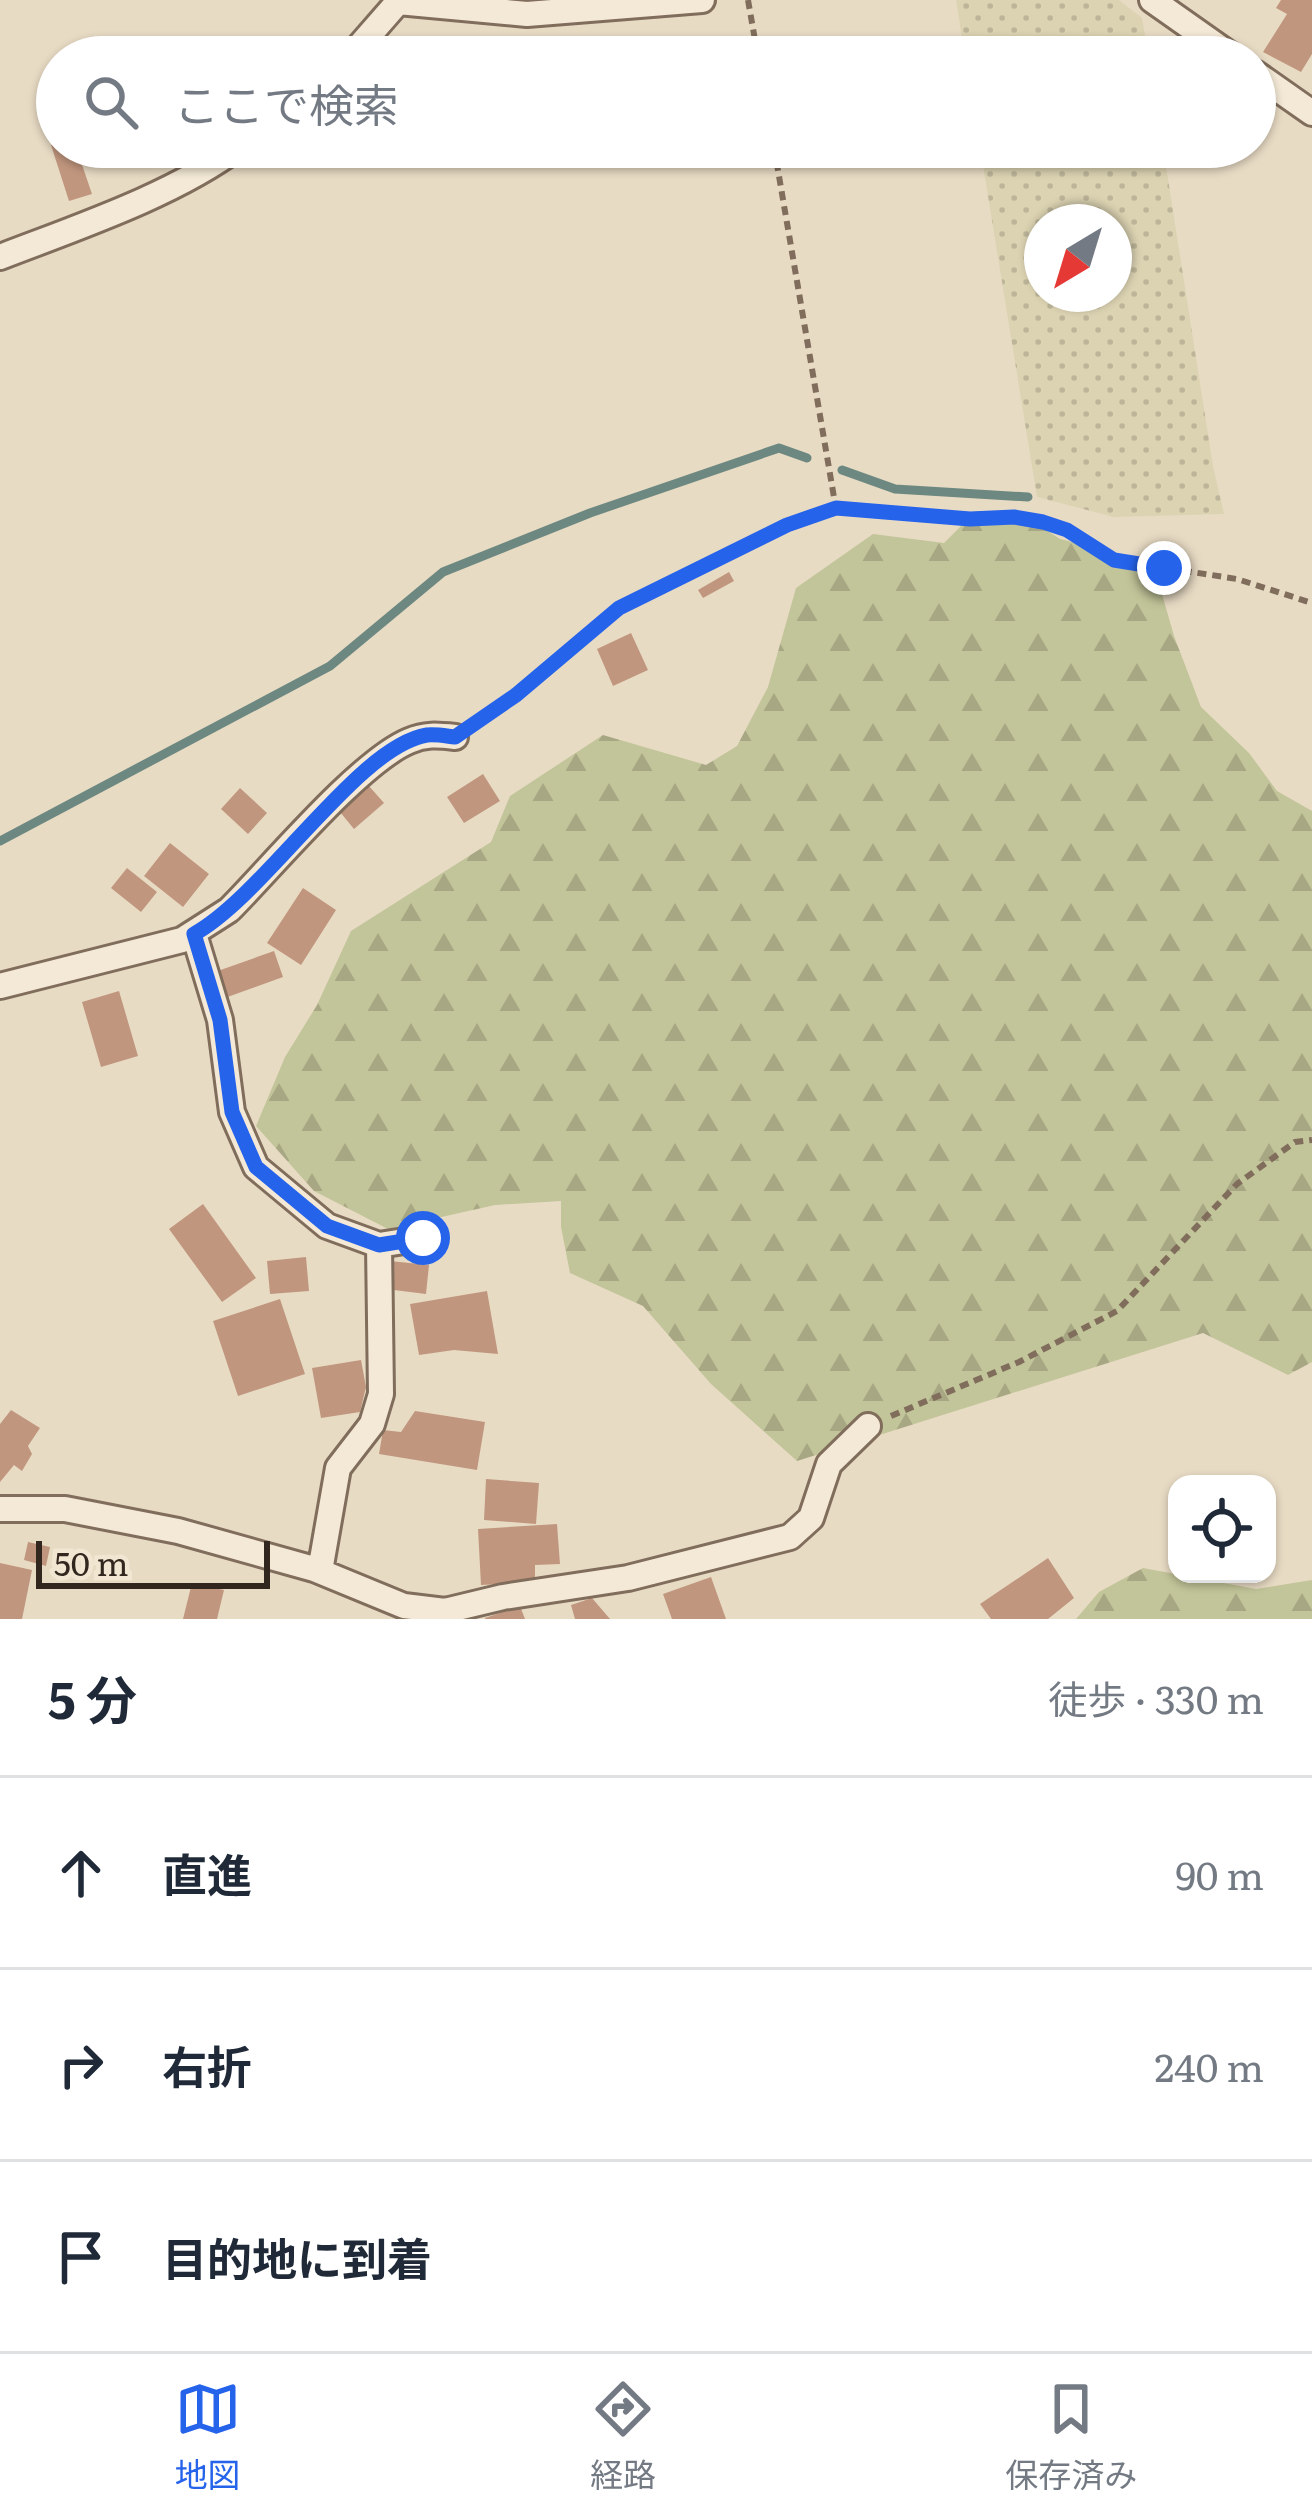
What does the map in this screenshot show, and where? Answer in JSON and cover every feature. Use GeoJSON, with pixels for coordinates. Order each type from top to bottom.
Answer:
{"type":"FeatureCollection","features":[{"type":"Feature","properties":{"kind":"street"},"geometry":{"type":"LineString","coordinates":[[368,36],[398,1],[526,14],[702,0]]}},
{"type":"Feature","properties":{"kind":"street"},"geometry":{"type":"LineString","coordinates":[[1152,0],[1203,36]]}},
{"type":"Feature","properties":{"kind":"street"},"geometry":{"type":"LineString","coordinates":[[1276,88],[1312,113]]}},
{"type":"Feature","properties":{"kind":"street"},"geometry":{"type":"LineString","coordinates":[[0,257],[207,168]]}},
{"type":"Feature","properties":{"kind":"street"},"geometry":{"type":"LineString","coordinates":[[0,986],[194,934],[230,910],[370,766],[404,743],[429,734],[455,737]]}},
{"type":"Feature","properties":{"kind":"street"},"geometry":{"type":"LineString","coordinates":[[194,934],[220,1020],[232,1112],[256,1167],[327,1226],[379,1245],[423,1238]]}},
{"type":"Feature","properties":{"kind":"street"},"geometry":{"type":"LineString","coordinates":[[320,1571],[338,1468],[372,1424],[381,1394],[379,1245]]}},
{"type":"Feature","properties":{"kind":"street"},"geometry":{"type":"LineString","coordinates":[[0,1509],[65,1509],[178,1531],[320,1571],[404,1606],[445,1611],[628,1578],[790,1537],[811,1518],[829,1464],[868,1426]]}},
{"type":"Feature","properties":{"kind":"path"},"geometry":{"type":"LineString","coordinates":[[748,0],[754,36]]}},
{"type":"Feature","properties":{"kind":"path"},"geometry":{"type":"LineString","coordinates":[[778,168],[836,508]]}},
{"type":"Feature","properties":{"kind":"path"},"geometry":{"type":"LineString","coordinates":[[455,737],[516,695],[619,608],[787,525],[836,508],[1043,522],[1067,530],[1114,560],[1237,579],[1312,603]]}},
{"type":"Feature","properties":{"kind":"path"},"geometry":{"type":"LineString","coordinates":[[868,1426],[1019,1362],[1118,1310],[1237,1184],[1295,1142],[1312,1140]]}},
{"type":"Feature","properties":{"kind":"shaded area"},"geometry":{"type":"Polygon","coordinates":[[[956,0],[1119,0],[1142,18],[1145,36],[962,36],[956,0]]]}},
{"type":"Feature","properties":{"kind":"shaded area"},"geometry":{"type":"Polygon","coordinates":[[[983,168],[1166,168],[1224,514],[1114,517],[1037,497],[983,168]]]}},
{"type":"Feature","properties":{"kind":"green space"},"geometry":{"type":"Polygon","coordinates":[[[976,511],[1017,511],[1060,539],[1104,550],[1158,580],[1201,707],[1249,753],[1277,791],[1312,811],[1312,1362],[1288,1375],[1203,1333],[797,1461],[711,1384],[643,1306],[570,1273],[561,1201],[495,1205],[388,1229],[314,1191],[256,1126],[285,1057],[317,1005],[351,931],[491,842],[510,796],[603,735],[706,765],[737,746],[768,687],[796,588],[873,534],[944,543],[976,511]]]}},
{"type":"Feature","properties":{"kind":"green space"},"geometry":{"type":"Polygon","coordinates":[[[1143,1568],[1168,1573],[1168,1583],[1224,1583],[1256,1589],[1312,1580],[1312,1619],[1076,1619],[1099,1592],[1143,1568]]]}},
{"type":"Feature","properties":{"kind":"building"},"geometry":{"type":"Polygon","coordinates":[[[1281,0],[1312,0],[1312,54],[1301,72],[1276,59],[1273,36],[1287,14],[1276,8],[1281,0]]]}},
{"type":"Feature","properties":{"kind":"building"},"geometry":{"type":"Polygon","coordinates":[[[58,168],[83,168],[92,194],[69,201],[58,168]]]}},
{"type":"Feature","properties":{"kind":"building"},"geometry":{"type":"Polygon","coordinates":[[[729,572],[734,581],[703,598],[698,590],[729,572]]]}},
{"type":"Feature","properties":{"kind":"building"},"geometry":{"type":"Polygon","coordinates":[[[631,633],[648,670],[613,686],[597,649],[631,633]]]}},
{"type":"Feature","properties":{"kind":"building"},"geometry":{"type":"Polygon","coordinates":[[[483,774],[500,801],[464,823],[447,797],[483,774]]]}},
{"type":"Feature","properties":{"kind":"building"},"geometry":{"type":"Polygon","coordinates":[[[369,786],[384,803],[354,829],[340,812],[369,786]]]}},
{"type":"Feature","properties":{"kind":"building"},"geometry":{"type":"Polygon","coordinates":[[[240,788],[267,813],[248,834],[221,809],[240,788]]]}},
{"type":"Feature","properties":{"kind":"building"},"geometry":{"type":"Polygon","coordinates":[[[170,843],[209,874],[183,907],[144,876],[170,843]]]}},
{"type":"Feature","properties":{"kind":"building"},"geometry":{"type":"Polygon","coordinates":[[[127,868],[157,892],[141,912],[111,888],[127,868]]]}},
{"type":"Feature","properties":{"kind":"building"},"geometry":{"type":"Polygon","coordinates":[[[303,888],[336,910],[301,965],[267,943],[303,888]]]}},
{"type":"Feature","properties":{"kind":"building"},"geometry":{"type":"Polygon","coordinates":[[[274,951],[283,977],[222,999],[212,973],[274,951]]]}},
{"type":"Feature","properties":{"kind":"building"},"geometry":{"type":"Polygon","coordinates":[[[119,991],[138,1056],[101,1067],[82,1002],[119,991]]]}},
{"type":"Feature","properties":{"kind":"building"},"geometry":{"type":"Polygon","coordinates":[[[203,1204],[256,1278],[222,1302],[169,1229],[203,1204]]]}},
{"type":"Feature","properties":{"kind":"building"},"geometry":{"type":"Polygon","coordinates":[[[306,1257],[309,1291],[270,1294],[267,1261],[306,1257]]]}},
{"type":"Feature","properties":{"kind":"building"},"geometry":{"type":"Polygon","coordinates":[[[390,1261],[429,1265],[426,1294],[386,1289],[390,1261]]]}},
{"type":"Feature","properties":{"kind":"building"},"geometry":{"type":"Polygon","coordinates":[[[487,1291],[498,1354],[454,1350],[419,1355],[410,1304],[487,1291]]]}},
{"type":"Feature","properties":{"kind":"building"},"geometry":{"type":"Polygon","coordinates":[[[280,1299],[305,1374],[238,1396],[213,1321],[280,1299]]]}},
{"type":"Feature","properties":{"kind":"building"},"geometry":{"type":"Polygon","coordinates":[[[361,1360],[366,1387],[360,1412],[321,1418],[312,1368],[361,1360]]]}},
{"type":"Feature","properties":{"kind":"building"},"geometry":{"type":"Polygon","coordinates":[[[11,1410],[40,1428],[28,1446],[32,1454],[22,1471],[14,1465],[0,1482],[0,1424],[11,1410]]]}},
{"type":"Feature","properties":{"kind":"building"},"geometry":{"type":"Polygon","coordinates":[[[415,1411],[485,1422],[477,1470],[379,1454],[383,1430],[401,1432],[415,1411]]]}},
{"type":"Feature","properties":{"kind":"building"},"geometry":{"type":"Polygon","coordinates":[[[486,1479],[539,1483],[536,1524],[484,1520],[486,1479]]]}},
{"type":"Feature","properties":{"kind":"building"},"geometry":{"type":"Polygon","coordinates":[[[557,1524],[560,1564],[535,1565],[535,1582],[481,1585],[478,1529],[557,1524]]]}},
{"type":"Feature","properties":{"kind":"building"},"geometry":{"type":"Polygon","coordinates":[[[28,1542],[50,1547],[46,1566],[24,1560],[28,1542]]]}},
{"type":"Feature","properties":{"kind":"building"},"geometry":{"type":"Polygon","coordinates":[[[1048,1558],[1074,1598],[1048,1619],[991,1619],[980,1604],[1048,1558]]]}},
{"type":"Feature","properties":{"kind":"building"},"geometry":{"type":"Polygon","coordinates":[[[0,1563],[32,1570],[22,1619],[0,1619],[0,1563]]]}},
{"type":"Feature","properties":{"kind":"building"},"geometry":{"type":"Polygon","coordinates":[[[711,1577],[726,1619],[672,1619],[663,1594],[711,1577]]]}},
{"type":"Feature","properties":{"kind":"building"},"geometry":{"type":"Polygon","coordinates":[[[192,1583],[224,1590],[217,1619],[183,1619],[192,1583]]]}},
{"type":"Feature","properties":{"kind":"building"},"geometry":{"type":"Polygon","coordinates":[[[592,1598],[610,1619],[575,1619],[571,1605],[592,1598]]]}},
{"type":"Feature","properties":{"kind":"building"},"geometry":{"type":"Polygon","coordinates":[[[520,1606],[525,1619],[485,1619],[485,1618],[520,1606]]]}},
{"type":"Feature","properties":{"kind":"waterway"},"geometry":{"type":"LineString","coordinates":[[0,841],[330,666],[443,572],[590,513],[779,448],[807,458]]}},
{"type":"Feature","properties":{"kind":"waterway"},"geometry":{"type":"LineString","coordinates":[[842,470],[895,489],[1028,497]]}},
{"type":"Feature","properties":{"kind":"route"},"geometry":{"type":"LineString","coordinates":[[423,1238],[379,1245],[327,1226],[256,1167],[232,1112],[220,1020],[194,934],[230,910],[370,766],[404,743],[429,734],[455,737],[516,695],[619,608],[787,525],[836,508],[1043,522],[1067,530],[1114,560],[1164,568]]}}]}
